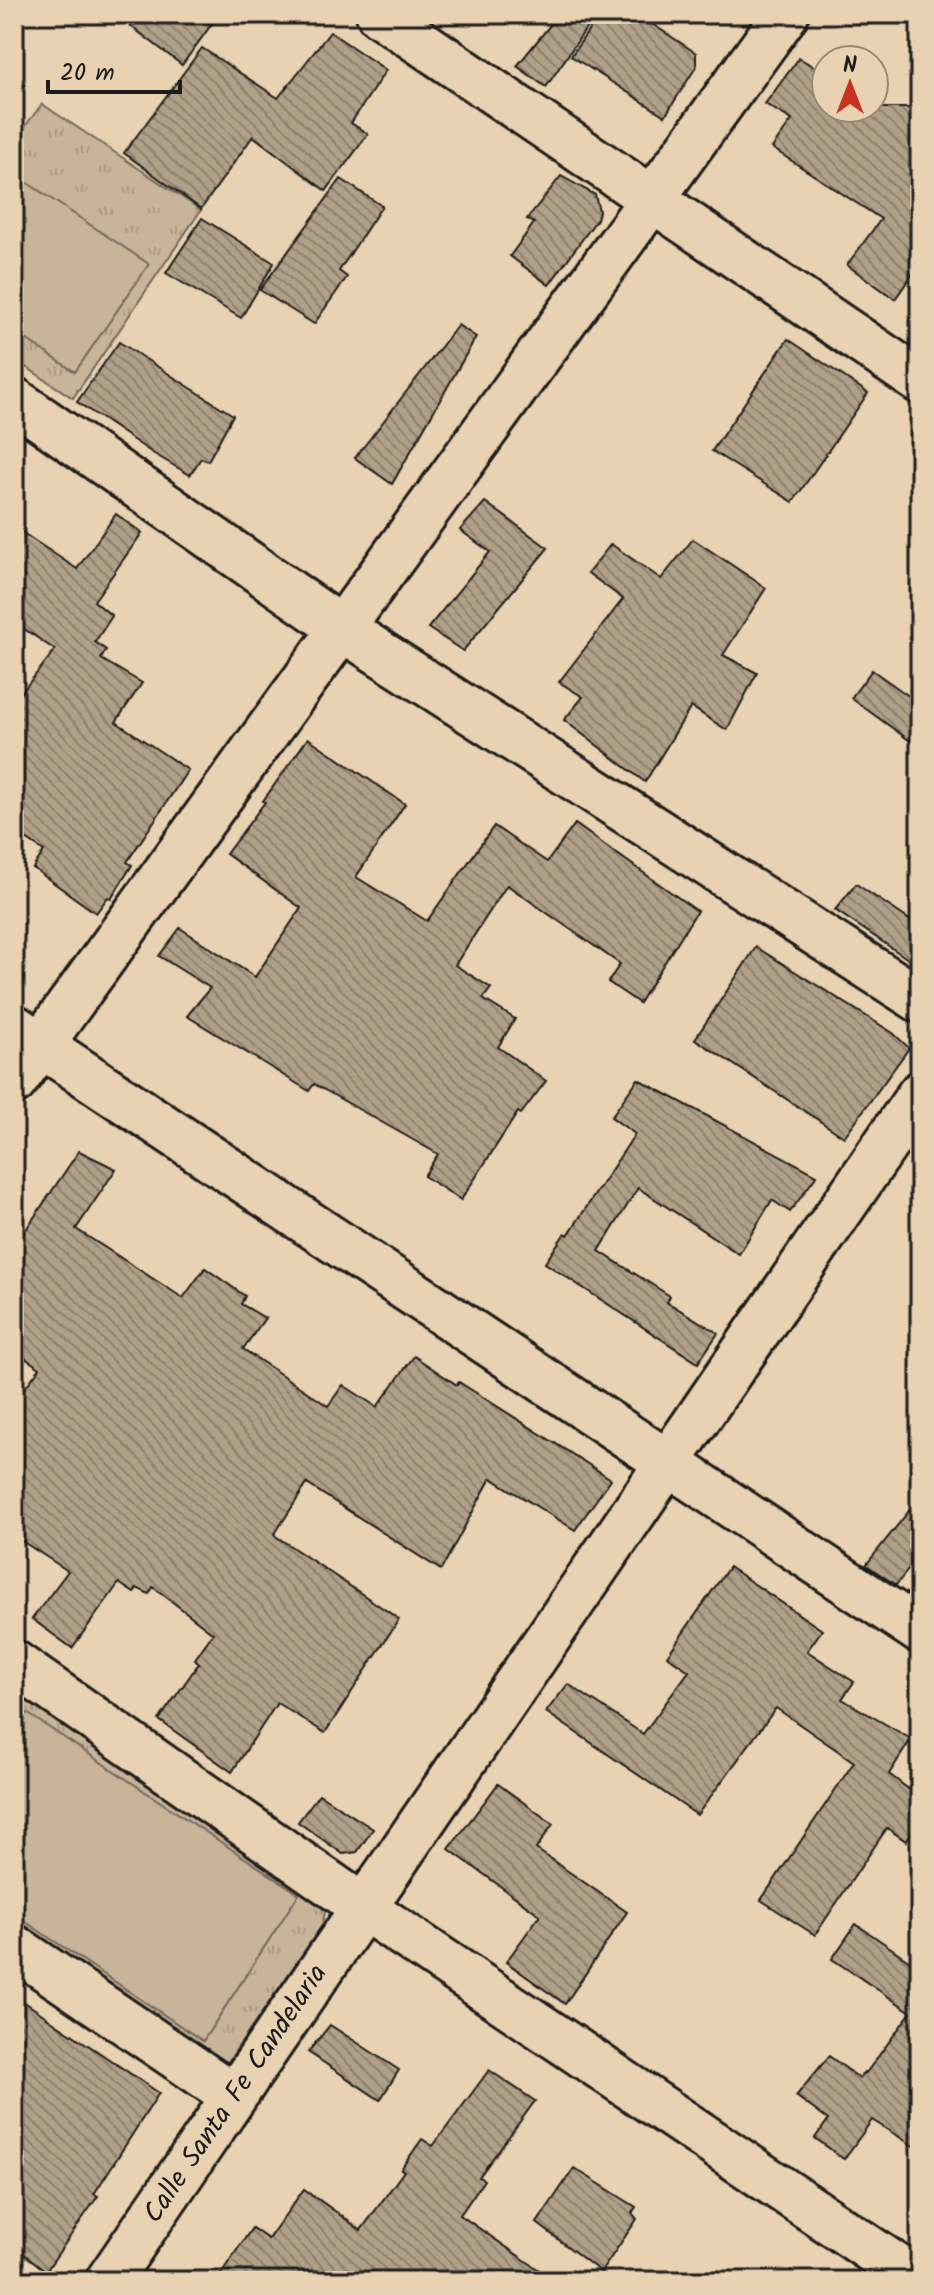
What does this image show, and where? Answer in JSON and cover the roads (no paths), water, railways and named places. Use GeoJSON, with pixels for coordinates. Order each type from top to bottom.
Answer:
{"type":"FeatureCollection","features":[{"type":"Feature","properties":{"kind":"street"},"geometry":{"type":"LineString","coordinates":[[379,14],[920,381]]}},
{"type":"Feature","properties":{"kind":"street"},"geometry":{"type":"LineString","coordinates":[[14,1082],[27,1036],[341,628],[786,14]]}},
{"type":"Feature","properties":{"kind":"street"},"geometry":{"type":"LineString","coordinates":[[14,400],[341,628],[920,1000]]}},
{"type":"Feature","properties":{"kind":"street"},"geometry":{"type":"LineString","coordinates":[[27,1036],[920,1631]]}},
{"type":"Feature","properties":{"kind":"street","name":"Calle Santa Fe Candelaria"},"geometry":{"type":"LineString","coordinates":[[108,2281],[920,1094]]}},
{"type":"Feature","properties":{"kind":"street"},"geometry":{"type":"LineString","coordinates":[[14,1663],[363,1907],[918,2281]]}},
{"type":"Feature","properties":{"kind":"street"},"geometry":{"type":"LineString","coordinates":[[14,1947],[234,2096]]}}]}
